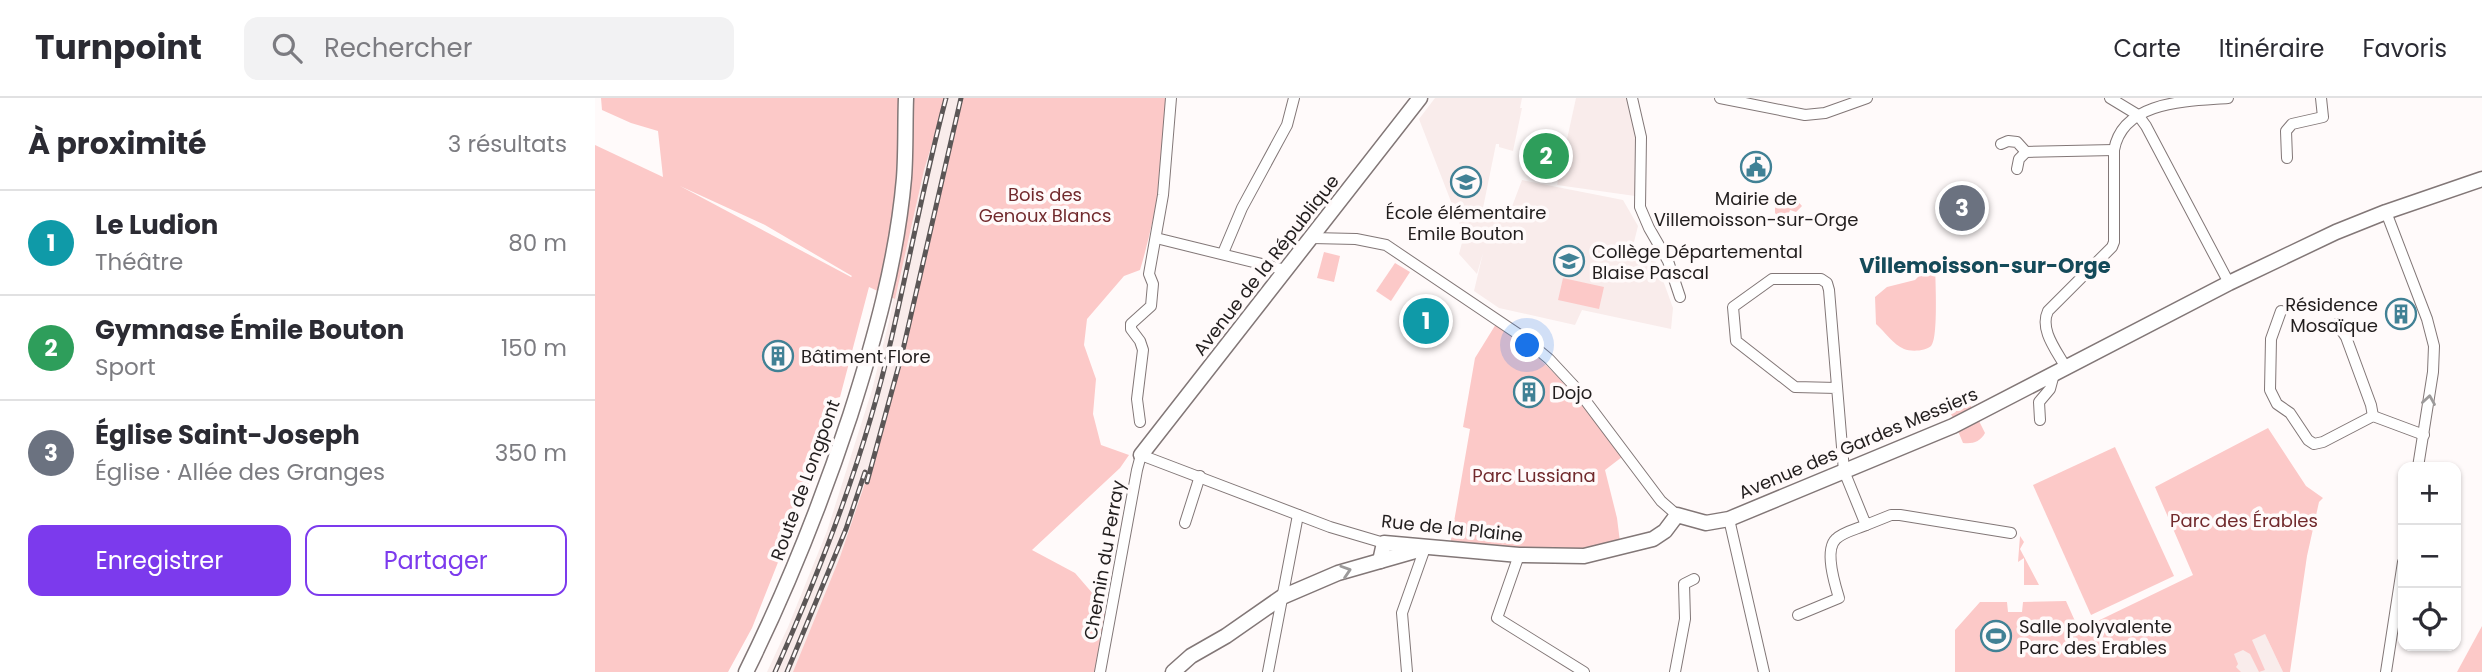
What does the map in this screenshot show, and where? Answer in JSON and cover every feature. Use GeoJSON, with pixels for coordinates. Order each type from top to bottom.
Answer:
{"type":"FeatureCollection","features":[{"type":"Feature","properties":{"kind":"street","name":"Route de Longpont"},"geometry":{"type":"LineString","coordinates":[[746,672],[792,572],[862,378],[885,295],[904,176],[906,98]]}},
{"type":"Feature","properties":{"kind":"street"},"geometry":{"type":"LineString","coordinates":[[1140,422],[1137,399],[1143,345],[1131,329],[1131,324],[1151,306],[1153,284],[1149,274],[1163,195],[1171,98]]}},
{"type":"Feature","properties":{"kind":"street"},"geometry":{"type":"LineString","coordinates":[[1223,253],[1243,208],[1287,125],[1294,98]]}},
{"type":"Feature","properties":{"kind":"street","name":"Avenue de la République"},"geometry":{"type":"LineString","coordinates":[[1141,455],[1420,98]]}},
{"type":"Feature","properties":{"kind":"street"},"geometry":{"type":"LineString","coordinates":[[1632,98],[1641,137],[1640,207],[1668,261],[1680,297]]}},
{"type":"Feature","properties":{"kind":"street"},"geometry":{"type":"LineString","coordinates":[[1724,98],[1816,114],[1867,98]]}},
{"type":"Feature","properties":{"kind":"street"},"geometry":{"type":"LineString","coordinates":[[2110,98],[2138,115],[2148,129],[2229,283]]}},
{"type":"Feature","properties":{"kind":"street"},"geometry":{"type":"LineString","coordinates":[[2040,420],[2039,402],[2060,371],[2044,320],[2048,311],[2114,242],[2115,150],[2118,139],[2138,115],[2162,101],[2228,98]]}},
{"type":"Feature","properties":{"kind":"street"},"geometry":{"type":"LineString","coordinates":[[2287,158],[2286,131],[2292,124],[2323,117],[2321,98]]}},
{"type":"Feature","properties":{"kind":"street"},"geometry":{"type":"LineString","coordinates":[[2001,145],[2008,141],[2017,142],[2026,152]]}},
{"type":"Feature","properties":{"kind":"street"},"geometry":{"type":"LineString","coordinates":[[2017,169],[2019,159],[2026,152],[2115,150]]}},
{"type":"Feature","properties":{"kind":"street","name":"Avenue des Gardes Messiers"},"geometry":{"type":"LineString","coordinates":[[1677,515],[1706,523],[1729,519],[1954,426],[2311,243],[2386,212],[2482,179]]}},
{"type":"Feature","properties":{"kind":"street"},"geometry":{"type":"LineString","coordinates":[[2386,212],[2427,319],[2434,346],[2434,372],[2420,462]]}},
{"type":"Feature","properties":{"kind":"street"},"geometry":{"type":"LineString","coordinates":[[1156,238],[1286,270]]}},
{"type":"Feature","properties":{"kind":"street"},"geometry":{"type":"LineString","coordinates":[[1312,238],[1356,239],[1386,245],[1524,338],[1561,370],[1661,501],[1677,515]]}},
{"type":"Feature","properties":{"kind":"street"},"geometry":{"type":"LineString","coordinates":[[1837,388],[1795,387],[1770,368],[1736,341],[1733,307],[1772,279],[1821,279],[1827,284],[1845,471],[1866,525]]}},
{"type":"Feature","properties":{"kind":"street"},"geometry":{"type":"LineString","coordinates":[[2281,312],[2271,339],[2270,390],[2277,404],[2290,413],[2308,440],[2314,444],[2322,442],[2372,416],[2424,435]]}},
{"type":"Feature","properties":{"kind":"street"},"geometry":{"type":"LineString","coordinates":[[2337,324],[2346,337],[2371,405],[2372,416]]}},
{"type":"Feature","properties":{"kind":"street","name":"Rue de la Plaine"},"geometry":{"type":"LineString","coordinates":[[1141,455],[1298,515],[1384,543],[1574,557],[1613,550],[1660,536],[1677,515]]}},
{"type":"Feature","properties":{"kind":"street","name":"Chemin du Perray"},"geometry":{"type":"LineString","coordinates":[[1100,672],[1136,470],[1141,455]]}},
{"type":"Feature","properties":{"kind":"street"},"geometry":{"type":"LineString","coordinates":[[1185,523],[1200,476]]}},
{"type":"Feature","properties":{"kind":"street"},"geometry":{"type":"LineString","coordinates":[[1268,672],[1298,515]]}},
{"type":"Feature","properties":{"kind":"street"},"geometry":{"type":"LineString","coordinates":[[1798,615],[1839,598],[1832,573],[1833,542],[1891,515],[2011,533]]}},
{"type":"Feature","properties":{"kind":"street"},"geometry":{"type":"LineString","coordinates":[[1729,519],[1764,672]]}},
{"type":"Feature","properties":{"kind":"street"},"geometry":{"type":"LineString","coordinates":[[1380,561],[1384,543]]}},
{"type":"Feature","properties":{"kind":"street"},"geometry":{"type":"LineString","coordinates":[[1173,672],[1191,656],[1239,628],[1282,597],[1338,573],[1421,547]]}},
{"type":"Feature","properties":{"kind":"street"},"geometry":{"type":"LineString","coordinates":[[1407,672],[1402,613],[1421,547]]}},
{"type":"Feature","properties":{"kind":"street"},"geometry":{"type":"LineString","coordinates":[[1519,555],[1497,618],[1584,672]]}},
{"type":"Feature","properties":{"kind":"street"},"geometry":{"type":"LineString","coordinates":[[1675,672],[1685,619],[1684,584],[1695,579]]}},
{"type":"Feature","properties":{"kind":"street"},"geometry":{"type":"LineString","coordinates":[[2386,672],[2399,588]]}},
{"type":"Feature","properties":{"kind":"shaded area"},"geometry":{"type":"Polygon","coordinates":[[[940,98],[982,98],[911,364],[808,672],[767,672],[827,531],[872,390],[911,211],[940,98]]]}},
{"type":"Feature","properties":{"kind":"shaded area","name":"Collège Départemental Blaise Pascal"},"geometry":{"type":"Polygon","coordinates":[[[1435,98],[1522,98],[1513,151],[1496,144],[1482,213],[1508,217],[1522,180],[1623,200],[1638,226],[1633,246],[1651,251],[1660,272],[1673,308],[1671,329],[1582,310],[1575,325],[1499,308],[1474,291],[1483,253],[1477,274],[1459,254],[1464,235],[1419,119],[1435,98]]]}},
{"type":"Feature","properties":{"kind":"shaded area"},"geometry":{"type":"Polygon","coordinates":[[[1576,98],[1629,98],[1636,123],[1638,161],[1635,196],[1557,185],[1576,98]]]}},
{"type":"Feature","properties":{"kind":"shaded area"},"geometry":{"type":"Polygon","coordinates":[[[2265,634],[2283,672],[2223,672],[2219,644],[2265,634]]]}},
{"type":"Feature","properties":{"kind":"green space"},"geometry":{"type":"Polygon","coordinates":[[[601,98],[946,98],[924,170],[895,299],[869,287],[840,397],[824,401],[832,426],[752,628],[728,672],[595,672],[595,145],[663,177],[658,131],[602,110],[601,98]],[[680,186],[852,276],[765,225],[680,186]]]}},
{"type":"Feature","properties":{"kind":"green space","name":"Bois des Genoux Blancs"},"geometry":{"type":"Polygon","coordinates":[[[961,98],[1170,98],[1160,185],[1140,270],[1124,276],[1087,319],[1084,345],[1096,379],[1093,414],[1101,445],[1129,455],[1120,468],[1032,550],[1075,573],[1107,610],[1096,672],[793,672],[840,557],[884,427],[961,98]]]}},
{"type":"Feature","properties":{"kind":"green space"},"geometry":{"type":"Polygon","coordinates":[[[1783,195],[1792,195],[1802,206],[1796,212],[1790,210],[1791,217],[1785,223],[1775,213],[1775,203],[1783,195]]]}},
{"type":"Feature","properties":{"kind":"green space"},"geometry":{"type":"Polygon","coordinates":[[[1324,252],[1340,256],[1334,282],[1317,278],[1324,252]]]}},
{"type":"Feature","properties":{"kind":"green space"},"geometry":{"type":"Polygon","coordinates":[[[1935,260],[1936,319],[1933,341],[1926,349],[1904,349],[1876,324],[1875,297],[1887,287],[1915,280],[1935,260]]]}},
{"type":"Feature","properties":{"kind":"green space"},"geometry":{"type":"Polygon","coordinates":[[[1395,263],[1410,272],[1391,301],[1376,291],[1395,263]]]}},
{"type":"Feature","properties":{"kind":"green space"},"geometry":{"type":"Polygon","coordinates":[[[1563,278],[1604,287],[1599,309],[1558,300],[1563,278]]]}},
{"type":"Feature","properties":{"kind":"green space","name":"Parc Lussiana"},"geometry":{"type":"Polygon","coordinates":[[[1496,324],[1550,369],[1622,457],[1605,470],[1620,542],[1570,552],[1450,545],[1470,429],[1463,427],[1475,358],[1496,324]]]}},
{"type":"Feature","properties":{"kind":"green space"},"geometry":{"type":"Polygon","coordinates":[[[1954,404],[1968,404],[1973,408],[1953,418],[1951,414],[1954,404]]]}},
{"type":"Feature","properties":{"kind":"green space"},"geometry":{"type":"Polygon","coordinates":[[[1979,421],[1985,433],[1983,436],[1976,442],[1963,443],[1958,431],[1979,421]]]}},
{"type":"Feature","properties":{"kind":"green space","name":"Parc des Érables"},"geometry":{"type":"Polygon","coordinates":[[[2268,428],[2306,486],[2323,498],[2319,502],[2307,556],[2290,672],[2283,672],[2265,634],[2252,640],[2265,670],[2259,672],[2250,654],[2243,650],[2234,654],[2238,664],[2236,667],[2241,672],[1955,672],[1955,630],[1980,602],[2007,602],[2008,612],[2022,612],[2023,602],[2066,601],[2079,630],[2193,575],[2155,487],[2268,428]]]}},
{"type":"Feature","properties":{"kind":"green space"},"geometry":{"type":"Polygon","coordinates":[[[2115,447],[2174,576],[2091,615],[2033,485],[2115,447]]]}},
{"type":"Feature","properties":{"kind":"green space"},"geometry":{"type":"Polygon","coordinates":[[[2020,536],[2024,542],[2020,549],[2039,585],[2024,585],[2024,558],[2018,562],[2020,536]]]}},
{"type":"Feature","properties":{"kind":"green space"},"geometry":{"type":"Polygon","coordinates":[[[2482,626],[2482,672],[2457,672],[2482,626]]]}},
{"type":"Feature","properties":{"kind":"railway"},"geometry":{"type":"LineString","coordinates":[[775,672],[842,507],[869,422],[892,336],[946,98]]}},
{"type":"Feature","properties":{"kind":"railway"},"geometry":{"type":"LineString","coordinates":[[867,482],[902,354],[961,98]]}},
{"type":"Feature","properties":{"kind":"railway"},"geometry":{"type":"LineString","coordinates":[[787,672],[846,529],[865,472]]}},
{"type":"Feature","properties":{"kind":"place","name":"Gymnase Émile Bouton"},"geometry":{"type":"Point","coordinates":[1546,156]}},
{"type":"Feature","properties":{"kind":"place","name":"Mairie de Villemoisson-sur-Orge"},"geometry":{"type":"Point","coordinates":[1756,167]}},
{"type":"Feature","properties":{"kind":"place","name":"École élémentaire Emile Bouton"},"geometry":{"type":"Point","coordinates":[1466,182]}},
{"type":"Feature","properties":{"kind":"place","name":"Église Saint-Joseph"},"geometry":{"type":"Point","coordinates":[1962,208]}},
{"type":"Feature","properties":{"kind":"place","name":"Collège Départemental Blaise Pascal"},"geometry":{"type":"Point","coordinates":[1569,261]}},
{"type":"Feature","properties":{"kind":"place","name":"Résidence Mosaïque"},"geometry":{"type":"Point","coordinates":[2401,314]}},
{"type":"Feature","properties":{"kind":"place","name":"Le Ludion"},"geometry":{"type":"Point","coordinates":[1426,321]}},
{"type":"Feature","properties":{"kind":"place","name":"Bâtiment Flore"},"geometry":{"type":"Point","coordinates":[778,356]}},
{"type":"Feature","properties":{"kind":"place","name":"Dojo"},"geometry":{"type":"Point","coordinates":[1529,392]}},
{"type":"Feature","properties":{"kind":"place","name":"Salle polyvalente Parc des Erables"},"geometry":{"type":"Point","coordinates":[1996,636]}},
{"type":"Feature","properties":{"kind":"district","name":"Villemoisson-sur-Orge"},"geometry":{"type":"Point","coordinates":[1985,265]}}]}
